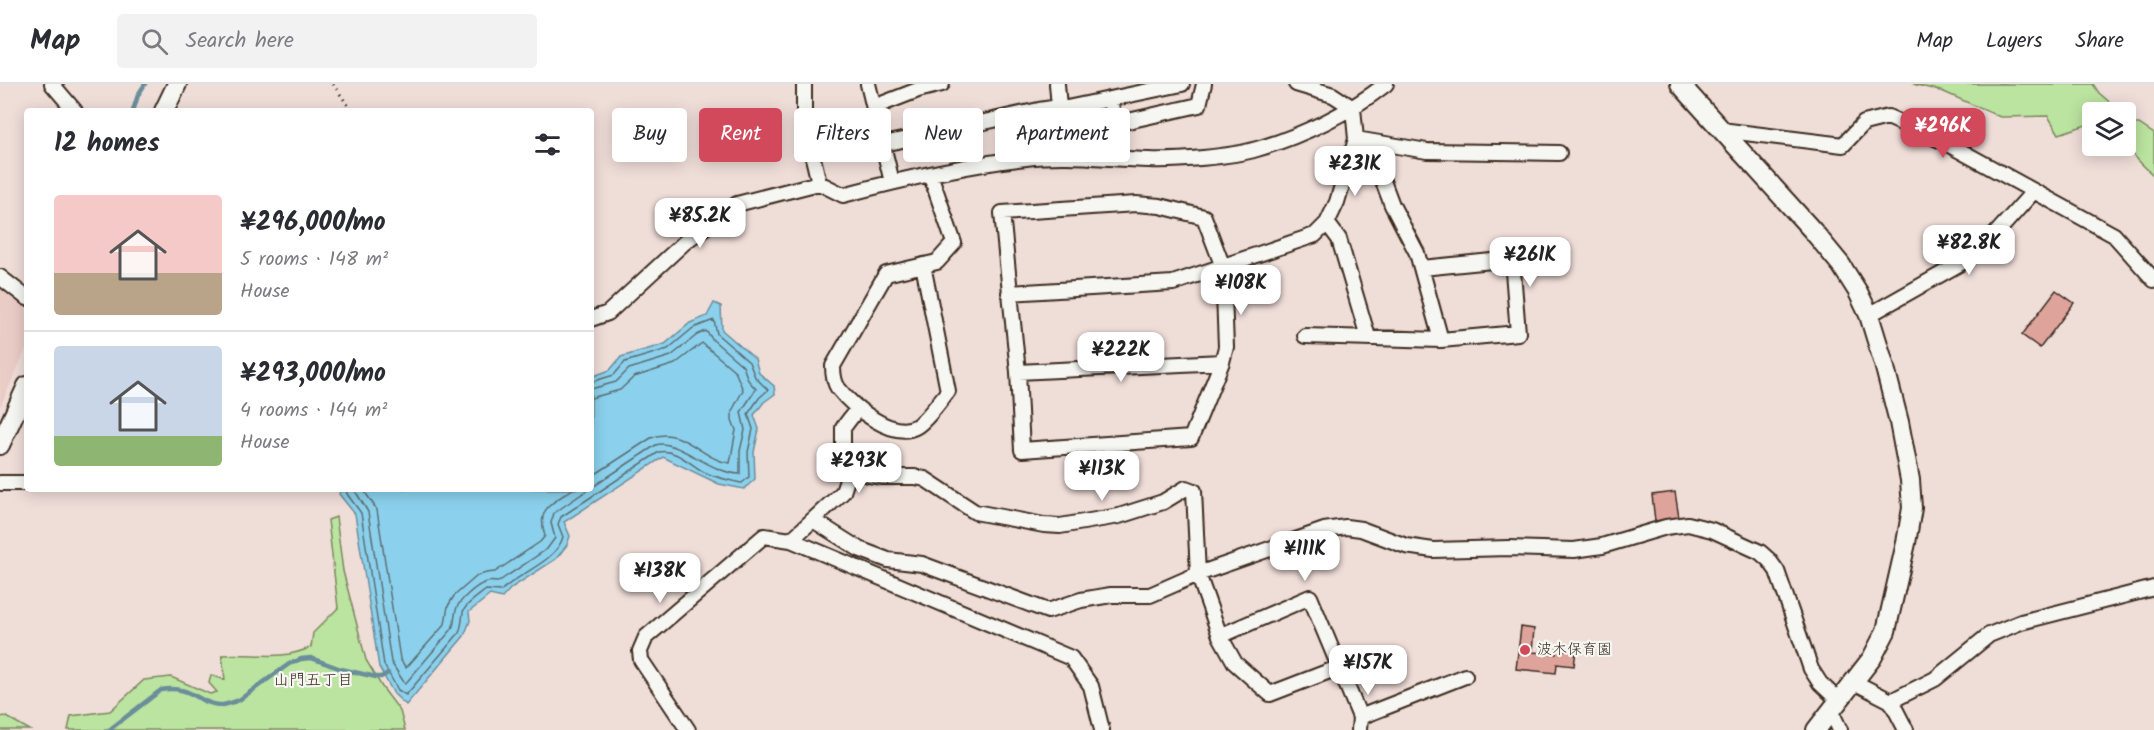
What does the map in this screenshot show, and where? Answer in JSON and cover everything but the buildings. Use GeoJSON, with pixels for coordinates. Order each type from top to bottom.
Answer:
{"type":"FeatureCollection","features":[{"type":"Feature","properties":{"kind":"street"},"geometry":{"type":"LineString","coordinates":[[52,84],[72,108]]}},
{"type":"Feature","properties":{"kind":"street"},"geometry":{"type":"LineString","coordinates":[[165,108],[177,84]]}},
{"type":"Feature","properties":{"kind":"street"},"geometry":{"type":"LineString","coordinates":[[804,84],[804,120],[819,183]]}},
{"type":"Feature","properties":{"kind":"street"},"geometry":{"type":"LineString","coordinates":[[868,84],[874,106],[942,84]]}},
{"type":"Feature","properties":{"kind":"street"},"geometry":{"type":"LineString","coordinates":[[1057,84],[1059,107]]}},
{"type":"Feature","properties":{"kind":"street"},"geometry":{"type":"LineString","coordinates":[[891,143],[1182,84]]}},
{"type":"Feature","properties":{"kind":"street"},"geometry":{"type":"LineString","coordinates":[[1110,99],[1114,120],[1119,123],[1199,105],[1204,84]]}},
{"type":"Feature","properties":{"kind":"street"},"geometry":{"type":"LineString","coordinates":[[1296,84],[1333,95],[1353,108]]}},
{"type":"Feature","properties":{"kind":"street"},"geometry":{"type":"LineString","coordinates":[[594,318],[608,313],[686,241],[737,204],[819,183],[843,195],[930,174],[1026,158],[1073,155],[1150,160],[1256,150],[1353,108],[1386,84]]}},
{"type":"Feature","properties":{"kind":"street"},"geometry":{"type":"LineString","coordinates":[[1680,84],[1840,265],[1858,292],[1869,315],[1899,422],[1910,480],[1912,508],[1886,631],[1872,658],[1816,730]]}},
{"type":"Feature","properties":{"kind":"street"},"geometry":{"type":"LineString","coordinates":[[1009,294],[1173,283],[1315,235],[1327,223],[1337,202],[1356,140],[1353,108]]}},
{"type":"Feature","properties":{"kind":"street"},"geometry":{"type":"LineString","coordinates":[[1721,130],[1843,145],[1864,123],[1888,117],[1944,142],[2114,236],[2154,280]]}},
{"type":"Feature","properties":{"kind":"street"},"geometry":{"type":"LineString","coordinates":[[1356,140],[1427,151],[1559,153]]}},
{"type":"Feature","properties":{"kind":"street"},"geometry":{"type":"LineString","coordinates":[[1350,158],[1378,168],[1392,205],[1411,238],[1422,268],[1441,340]]}},
{"type":"Feature","properties":{"kind":"street"},"geometry":{"type":"LineString","coordinates":[[888,162],[892,182]]}},
{"type":"Feature","properties":{"kind":"street"},"geometry":{"type":"LineString","coordinates":[[923,265],[948,392],[916,427],[903,430],[884,427],[858,408],[837,387],[833,376],[833,366],[886,274],[923,265],[937,262],[954,243],[930,174]]}},
{"type":"Feature","properties":{"kind":"street"},"geometry":{"type":"LineString","coordinates":[[1869,315],[1961,263],[1991,239],[2033,192]]}},
{"type":"Feature","properties":{"kind":"street"},"geometry":{"type":"LineString","coordinates":[[1136,204],[1160,206],[1204,217],[1222,267],[1226,347],[1191,438],[1022,450],[1018,372],[1002,213],[1136,204]]}},
{"type":"Feature","properties":{"kind":"street"},"geometry":{"type":"LineString","coordinates":[[1327,223],[1340,239],[1368,337]]}},
{"type":"Feature","properties":{"kind":"street"},"geometry":{"type":"LineString","coordinates":[[1305,336],[1441,340],[1518,333],[1512,259],[1422,268]]}},
{"type":"Feature","properties":{"kind":"street"},"geometry":{"type":"LineString","coordinates":[[0,277],[24,296]]}},
{"type":"Feature","properties":{"kind":"street"},"geometry":{"type":"LineString","coordinates":[[1018,372],[1222,362]]}},
{"type":"Feature","properties":{"kind":"street"},"geometry":{"type":"LineString","coordinates":[[0,445],[24,393]]}},
{"type":"Feature","properties":{"kind":"street"},"geometry":{"type":"LineString","coordinates":[[791,540],[843,492],[848,477],[843,463],[843,428],[858,408]]}},
{"type":"Feature","properties":{"kind":"street"},"geometry":{"type":"LineString","coordinates":[[843,463],[869,476],[925,479],[975,512],[1044,525],[1060,526],[1082,523],[1128,513],[1163,502],[1186,488],[1194,491],[1198,574],[1220,636],[1235,663],[1270,694],[1341,667]]}},
{"type":"Feature","properties":{"kind":"street"},"geometry":{"type":"LineString","coordinates":[[0,483],[24,483]]}},
{"type":"Feature","properties":{"kind":"street"},"geometry":{"type":"LineString","coordinates":[[813,520],[859,549],[888,560],[922,564],[1048,611],[1081,600],[1111,594],[1150,595],[1198,574],[1324,530],[1346,527],[1361,529],[1406,546],[1433,550],[1509,548],[1575,550],[1602,546],[1666,527],[1688,524],[1712,530],[1746,544],[1769,560],[1777,571],[1811,669],[1835,706],[1840,730]]}},
{"type":"Feature","properties":{"kind":"street"},"geometry":{"type":"LineString","coordinates":[[687,730],[641,660],[640,651],[646,638],[764,536],[791,540],[1071,658],[1091,686],[1102,730]]}},
{"type":"Feature","properties":{"kind":"street"},"geometry":{"type":"LineString","coordinates":[[1892,701],[1935,679],[1989,635],[2021,622],[2154,588]]}},
{"type":"Feature","properties":{"kind":"street"},"geometry":{"type":"LineString","coordinates":[[1220,636],[1310,597],[1341,667],[1359,724],[1465,676]]}},
{"type":"Feature","properties":{"kind":"street"},"geometry":{"type":"LineString","coordinates":[[1854,682],[1892,701],[1906,730]]}},
{"type":"Feature","properties":{"kind":"path"},"geometry":{"type":"LineString","coordinates":[[333,84],[348,108]]}},
{"type":"Feature","properties":{"kind":"shaded area"},"geometry":{"type":"Polygon","coordinates":[[[0,283],[24,303],[24,354],[0,407],[0,283]]]}},
{"type":"Feature","properties":{"kind":"green space"},"geometry":{"type":"Polygon","coordinates":[[[1913,84],[2093,84],[2109,102],[2082,102],[2082,126],[2059,134],[2048,116],[2000,117],[1944,92],[1913,84]]]}},
{"type":"Feature","properties":{"kind":"green space"},"geometry":{"type":"Polygon","coordinates":[[[2136,124],[2139,124],[2154,134],[2154,176],[2134,156],[2136,124]]]}},
{"type":"Feature","properties":{"kind":"green space"},"geometry":{"type":"Polygon","coordinates":[[[336,517],[343,571],[366,660],[400,711],[405,730],[68,730],[71,716],[110,711],[144,680],[171,677],[210,694],[217,692],[209,683],[211,675],[225,680],[222,655],[278,655],[300,652],[311,647],[313,633],[338,608],[328,520],[336,517]]]}},
{"type":"Feature","properties":{"kind":"green space"},"geometry":{"type":"Polygon","coordinates":[[[5,716],[30,730],[0,730],[0,717],[5,716]]]}},
{"type":"Feature","properties":{"kind":"water"},"geometry":{"type":"Polygon","coordinates":[[[714,303],[721,306],[722,330],[755,359],[759,373],[774,386],[775,394],[764,402],[754,415],[759,429],[754,452],[755,479],[744,489],[719,484],[663,457],[564,522],[570,536],[567,545],[556,559],[511,588],[502,598],[490,595],[469,612],[470,621],[464,636],[406,705],[394,694],[379,667],[355,514],[340,492],[594,492],[594,376],[610,370],[621,357],[665,344],[690,323],[707,316],[714,303]]]}},
{"type":"Feature","properties":{"kind":"waterway"},"geometry":{"type":"LineString","coordinates":[[134,108],[145,84]]}},
{"type":"Feature","properties":{"kind":"waterway"},"geometry":{"type":"LineString","coordinates":[[109,730],[161,690],[180,690],[213,704],[225,704],[239,700],[289,664],[301,659],[311,658],[341,669],[376,677],[388,673]]}},
{"type":"Feature","properties":{"kind":"place","name":"波木保育園"},"geometry":{"type":"Point","coordinates":[1525,650]}},
{"type":"Feature","properties":{"kind":"district","name":"山門五丁目"},"geometry":{"type":"Point","coordinates":[313,680]}}]}
